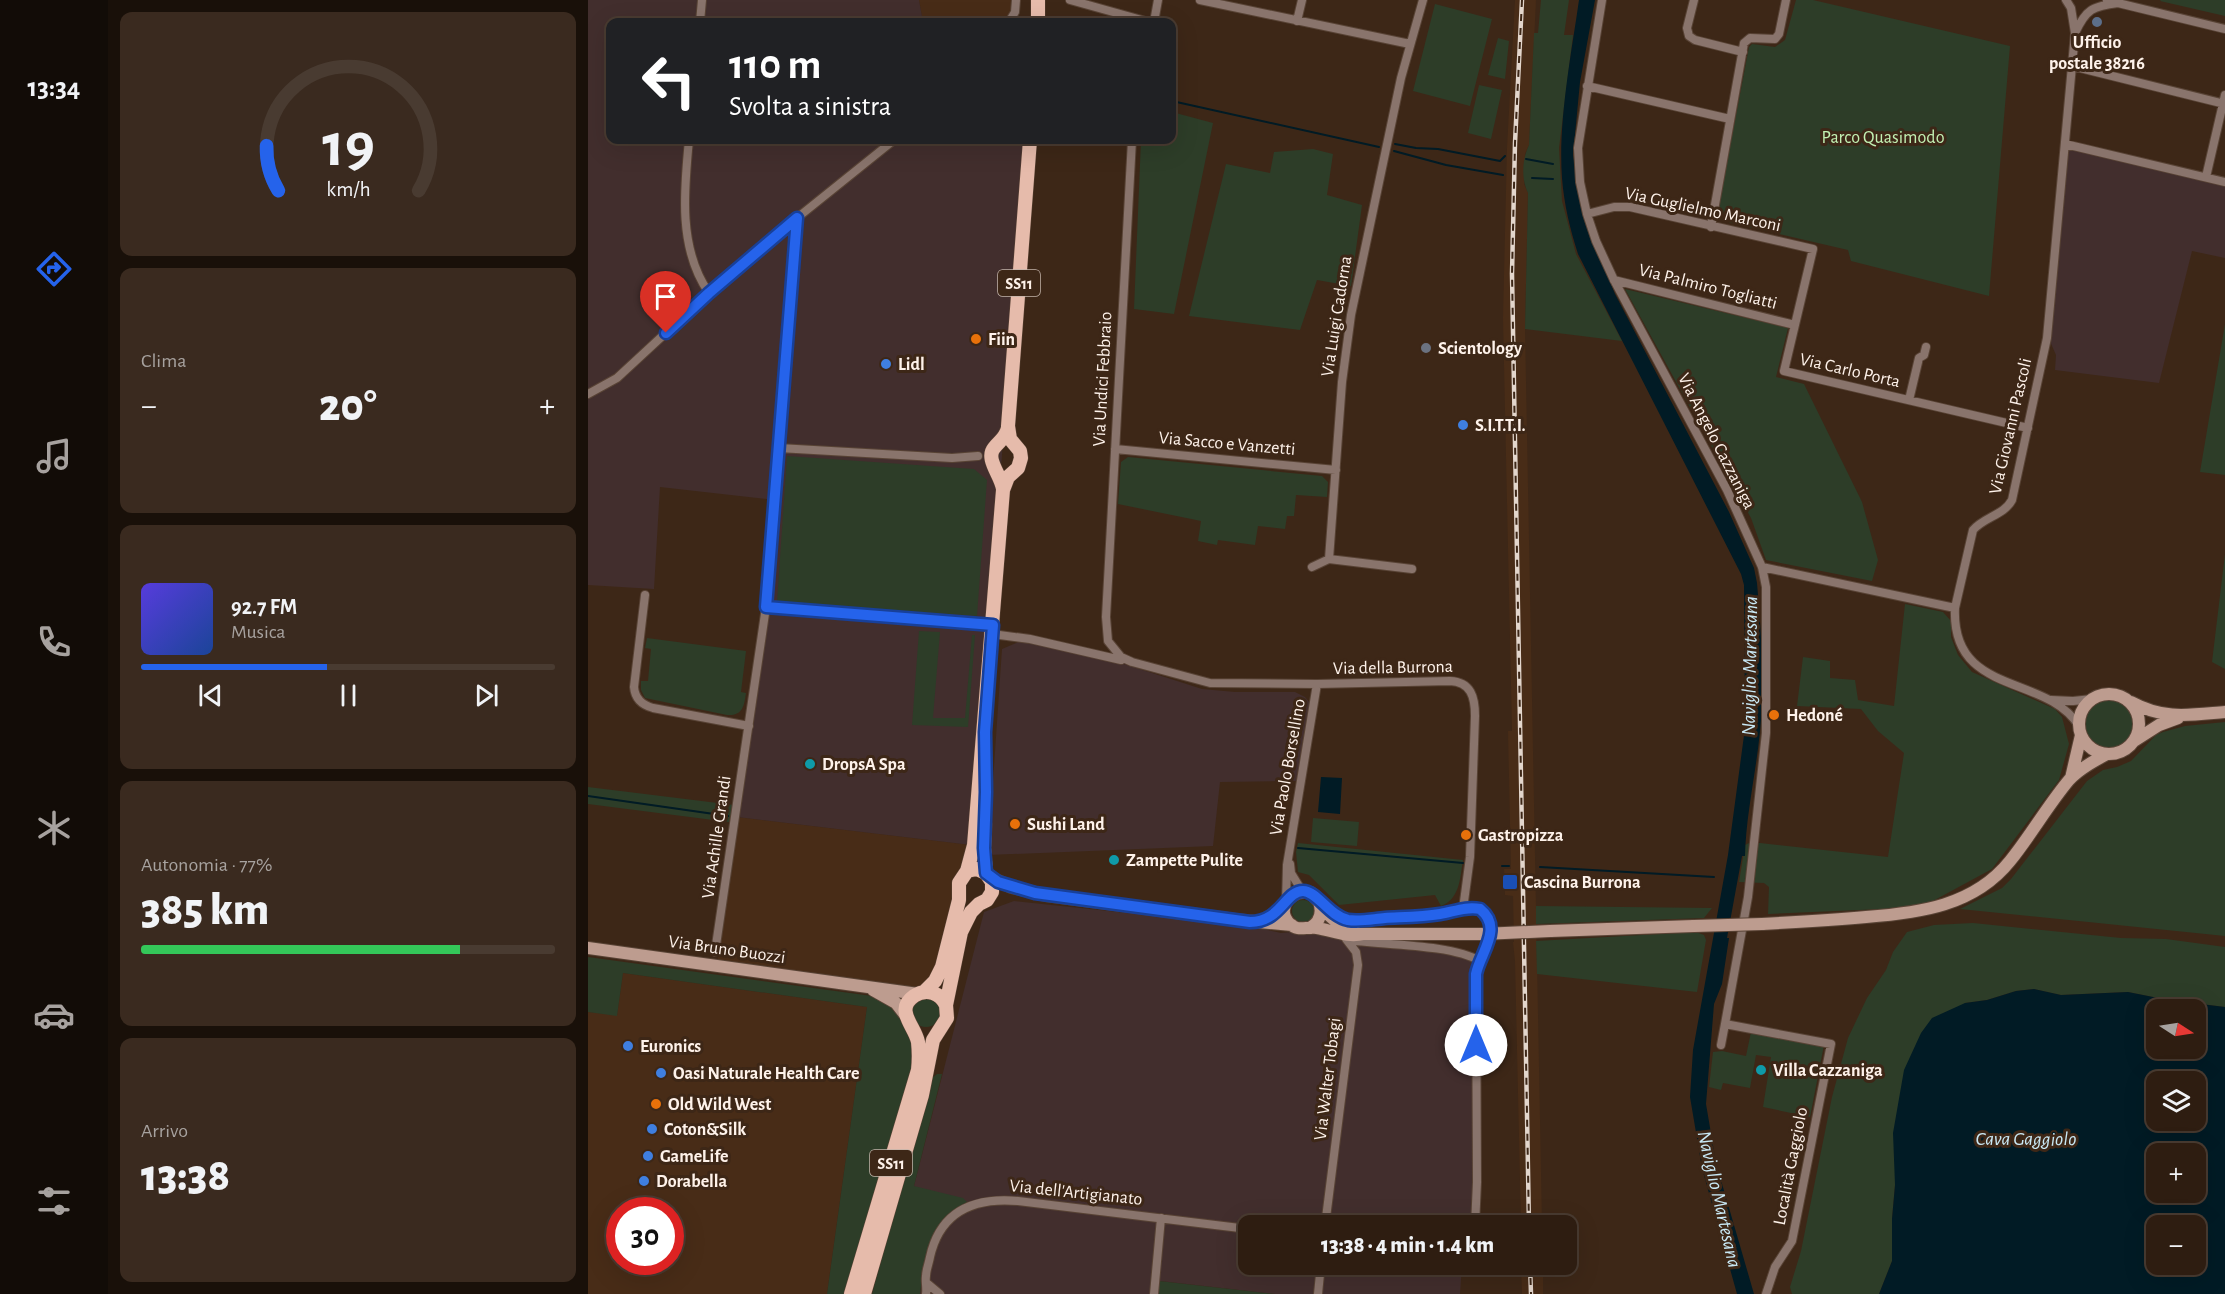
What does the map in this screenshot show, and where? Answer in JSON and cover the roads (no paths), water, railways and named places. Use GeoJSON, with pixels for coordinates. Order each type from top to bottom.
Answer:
{"type":"FeatureCollection","features":[{"type":"Feature","properties":{"kind":"main road"},"geometry":{"type":"LineString","coordinates":[[1038,0],[1038,18]]}},
{"type":"Feature","properties":{"kind":"main road","name":"SS11"},"geometry":{"type":"LineString","coordinates":[[851,1294],[915,1083],[919,1060],[918,1044],[914,1030],[909,1025],[906,1016],[908,1003],[935,981],[942,967],[960,894],[959,883],[967,871],[974,845],[1003,490],[997,457],[1008,426],[1030,144]]}},
{"type":"Feature","properties":{"kind":"main road","name":"SS11"},"geometry":{"type":"LineString","coordinates":[[864,1294],[922,1095],[933,1040],[946,1021],[946,1005],[961,932],[967,916],[984,901],[993,887],[988,875],[984,848],[985,732]]}},
{"type":"Feature","properties":{"kind":"main road"},"geometry":{"type":"LineString","coordinates":[[967,871],[977,869],[988,875]]}},
{"type":"Feature","properties":{"kind":"main road"},"geometry":{"type":"LineString","coordinates":[[960,894],[966,901],[984,901]]}},
{"type":"Feature","properties":{"kind":"main road"},"geometry":{"type":"LineString","coordinates":[[921,993],[939,996],[946,1005]]}},
{"type":"Feature","properties":{"kind":"main road"},"geometry":{"type":"LineString","coordinates":[[914,1030],[923,1034],[938,1031]]}},
{"type":"Feature","properties":{"kind":"street"},"geometry":{"type":"LineString","coordinates":[[700,18],[702,0]]}},
{"type":"Feature","properties":{"kind":"street"},"geometry":{"type":"LineString","coordinates":[[1011,18],[1015,12],[1016,0]]}},
{"type":"Feature","properties":{"kind":"street"},"geometry":{"type":"LineString","coordinates":[[1070,0],[1135,18]]}},
{"type":"Feature","properties":{"kind":"street"},"geometry":{"type":"LineString","coordinates":[[1155,18],[1158,0]]}},
{"type":"Feature","properties":{"kind":"street"},"geometry":{"type":"LineString","coordinates":[[1200,0],[1410,44]]}},
{"type":"Feature","properties":{"kind":"street"},"geometry":{"type":"LineString","coordinates":[[1297,21],[1302,0]]}},
{"type":"Feature","properties":{"kind":"street","name":"Via Luigi Cadorna"},"geometry":{"type":"LineString","coordinates":[[1329,559],[1342,377],[1351,315],[1382,164],[1410,44],[1423,0]]}},
{"type":"Feature","properties":{"kind":"street","name":"Via Angelo Cazzaniga"},"geometry":{"type":"LineString","coordinates":[[1602,0],[1580,132],[1578,160],[1587,214],[1614,280],[1727,490],[1761,567],[1767,598],[1767,722],[1746,912],[1725,1024]]}},
{"type":"Feature","properties":{"kind":"street"},"geometry":{"type":"LineString","coordinates":[[1694,0],[1687,28],[1689,36],[1695,40],[1743,52]]}},
{"type":"Feature","properties":{"kind":"street"},"geometry":{"type":"LineString","coordinates":[[1711,226],[1743,52],[1748,39],[1775,39],[1779,34],[1786,0]]}},
{"type":"Feature","properties":{"kind":"street","name":"Via Giovanni Pascoli"},"geometry":{"type":"LineString","coordinates":[[2075,33],[2091,0]]}},
{"type":"Feature","properties":{"kind":"street"},"geometry":{"type":"LineString","coordinates":[[2107,0],[2225,29]]}},
{"type":"Feature","properties":{"kind":"street"},"geometry":{"type":"LineString","coordinates":[[2069,3],[2080,13],[2097,6],[2118,3]]}},
{"type":"Feature","properties":{"kind":"street","name":"Via Giovanni Pascoli"},"geometry":{"type":"LineString","coordinates":[[1955,608],[1972,534],[1978,525],[2004,510],[2011,503],[2047,338],[2075,33],[2069,3]]}},
{"type":"Feature","properties":{"kind":"street"},"geometry":{"type":"LineString","coordinates":[[2072,66],[2224,101],[2206,177]]}},
{"type":"Feature","properties":{"kind":"street"},"geometry":{"type":"LineString","coordinates":[[1587,86],[1730,119]]}},
{"type":"Feature","properties":{"kind":"street"},"geometry":{"type":"LineString","coordinates":[[689,144],[685,220],[690,248],[699,276],[709,293]]}},
{"type":"Feature","properties":{"kind":"street"},"geometry":{"type":"LineString","coordinates":[[588,394],[618,378],[709,293],[787,226],[889,144]]}},
{"type":"Feature","properties":{"kind":"street","name":"Via Undici Febbraio"},"geometry":{"type":"LineString","coordinates":[[1107,637],[1106,621],[1132,144]]}},
{"type":"Feature","properties":{"kind":"street"},"geometry":{"type":"LineString","coordinates":[[2065,144],[2225,182]]}},
{"type":"Feature","properties":{"kind":"street","name":"Via Guglielmo Marconi"},"geometry":{"type":"LineString","coordinates":[[1587,214],[1611,207],[1627,207],[1813,249],[1795,324]]}},
{"type":"Feature","properties":{"kind":"street","name":"Via Achille Grandi"},"geometry":{"type":"LineString","coordinates":[[715,952],[766,607],[797,218]]}},
{"type":"Feature","properties":{"kind":"street","name":"Via Palmiro Togliatti"},"geometry":{"type":"LineString","coordinates":[[1614,280],[1795,324]]}},
{"type":"Feature","properties":{"kind":"street","name":"Via Carlo Porta"},"geometry":{"type":"LineString","coordinates":[[1795,324],[1784,371],[2028,428]]}},
{"type":"Feature","properties":{"kind":"street","name":"Via Carlo Porta"},"geometry":{"type":"LineString","coordinates":[[1909,400],[1919,358],[1924,355],[1926,347]]}},
{"type":"Feature","properties":{"kind":"street"},"geometry":{"type":"LineString","coordinates":[[779,448],[952,458],[997,457]]}},
{"type":"Feature","properties":{"kind":"street","name":"Via Sacco e Vanzetti"},"geometry":{"type":"LineString","coordinates":[[1115,449],[1336,470]]}},
{"type":"Feature","properties":{"kind":"street"},"geometry":{"type":"LineString","coordinates":[[1312,567],[1329,559],[1412,569]]}},
{"type":"Feature","properties":{"kind":"street"},"geometry":{"type":"LineString","coordinates":[[1761,567],[1955,608],[1960,640],[1975,664],[1990,675],[2047,699],[2069,714],[2091,748],[2107,754],[2126,749],[2134,741],[2163,723],[2185,716],[2225,711]]}},
{"type":"Feature","properties":{"kind":"street"},"geometry":{"type":"LineString","coordinates":[[645,595],[634,687],[637,698],[652,708],[749,726]]}},
{"type":"Feature","properties":{"kind":"street","name":"Via della Burrona"},"geometry":{"type":"LineString","coordinates":[[766,607],[993,629],[1215,684],[1450,681],[1466,685],[1473,695],[1475,710],[1469,871],[1463,909]]}},
{"type":"Feature","properties":{"kind":"street"},"geometry":{"type":"LineString","coordinates":[[1090,653],[1100,648],[1107,637]]}},
{"type":"Feature","properties":{"kind":"street","name":"Via della Burrona"},"geometry":{"type":"LineString","coordinates":[[1107,637],[1116,652],[1132,662]]}},
{"type":"Feature","properties":{"kind":"street","name":"Via Paolo Borsellino"},"geometry":{"type":"LineString","coordinates":[[1285,904],[1288,855],[1317,684]]}},
{"type":"Feature","properties":{"kind":"street"},"geometry":{"type":"LineString","coordinates":[[2047,699],[2073,701],[2092,699],[2108,693],[2124,697],[2152,712],[2185,716]]}},
{"type":"Feature","properties":{"kind":"street"},"geometry":{"type":"LineString","coordinates":[[2071,778],[2082,710],[2092,699]]}},
{"type":"Feature","properties":{"kind":"street"},"geometry":{"type":"LineString","coordinates":[[2131,702],[2137,711],[2139,721],[2139,731],[2134,741]]}},
{"type":"Feature","properties":{"kind":"street"},"geometry":{"type":"LineString","coordinates":[[984,901],[1006,893],[1035,893],[1292,925],[1300,929],[1310,928],[1346,936],[1483,934],[1762,924],[1906,914],[1938,908],[1992,880],[2007,865],[2071,778],[2107,754]]}},
{"type":"Feature","properties":{"kind":"street","name":"Via Paolo Borsellino"},"geometry":{"type":"LineString","coordinates":[[1288,855],[1291,873],[1302,891]]}},
{"type":"Feature","properties":{"kind":"street"},"geometry":{"type":"LineString","coordinates":[[988,875],[998,882],[1035,893]]}},
{"type":"Feature","properties":{"kind":"street"},"geometry":{"type":"LineString","coordinates":[[1257,922],[1269,918],[1285,904],[1291,895],[1302,891],[1314,895],[1320,905],[1342,927],[1364,934]]}},
{"type":"Feature","properties":{"kind":"street"},"geometry":{"type":"LineString","coordinates":[[1285,904],[1285,915],[1292,925]]}},
{"type":"Feature","properties":{"kind":"street"},"geometry":{"type":"LineString","coordinates":[[1320,905],[1335,915],[1351,920],[1433,915],[1463,909],[1480,909],[1488,918],[1489,942],[1480,962],[1476,981],[1476,1215]]}},
{"type":"Feature","properties":{"kind":"street"},"geometry":{"type":"LineString","coordinates":[[1310,928],[1319,920],[1320,905]]}},
{"type":"Feature","properties":{"kind":"street"},"geometry":{"type":"LineString","coordinates":[[1332,932],[1346,939],[1432,948],[1470,957],[1480,962]]}},
{"type":"Feature","properties":{"kind":"street","name":"Via Walter Tobagi"},"geometry":{"type":"LineString","coordinates":[[1326,1215],[1358,965],[1356,952],[1346,939]]}},
{"type":"Feature","properties":{"kind":"street","name":"Via Bruno Buozzi"},"geometry":{"type":"LineString","coordinates":[[588,948],[921,993]]}},
{"type":"Feature","properties":{"kind":"street","name":"Via Bruno Buozzi"},"geometry":{"type":"LineString","coordinates":[[861,986],[880,993],[894,1002],[906,1016]]}},
{"type":"Feature","properties":{"kind":"street"},"geometry":{"type":"LineString","coordinates":[[1721,1045],[1725,1024]]}},
{"type":"Feature","properties":{"kind":"street","name":"Località Gaggiolo"},"geometry":{"type":"LineString","coordinates":[[1725,1024],[1831,1044],[1792,1241],[1775,1267],[1766,1294]]}},
{"type":"Feature","properties":{"kind":"street","name":"Via dell'Artigianato"},"geometry":{"type":"LineString","coordinates":[[926,1294],[928,1284],[926,1274],[938,1233],[952,1216],[983,1201],[1017,1201],[1238,1228]]}},
{"type":"Feature","properties":{"kind":"street"},"geometry":{"type":"LineString","coordinates":[[1154,1294],[1161,1218]]}},
{"type":"Feature","properties":{"kind":"street"},"geometry":{"type":"LineString","coordinates":[[1318,1294],[1320,1275]]}},
{"type":"Feature","properties":{"kind":"street"},"geometry":{"type":"LineString","coordinates":[[928,1284],[940,1294]]}},
{"type":"Feature","properties":{"kind":"water","name":"Naviglio Martesana"},"geometry":{"type":"Polygon","coordinates":[[[1579,0],[1595,0],[1580,82],[1573,155],[1584,219],[1615,294],[1729,512],[1754,568],[1757,583],[1762,676],[1760,731],[1745,856],[1742,856],[1727,938],[1729,938],[1722,984],[1714,1004],[1706,1104],[1716,1163],[1754,1294],[1737,1294],[1702,1168],[1690,1097],[1693,1050],[1728,855],[1745,728],[1744,585],[1741,574],[1578,254],[1572,235],[1563,188],[1561,157],[1566,89],[1579,0]]]}},
{"type":"Feature","properties":{"kind":"water"},"geometry":{"type":"Polygon","coordinates":[[[1321,777],[1342,778],[1340,814],[1318,812],[1321,777]]]}},
{"type":"Feature","properties":{"kind":"water","name":"Cava Gaggiolo"},"geometry":{"type":"Polygon","coordinates":[[[2034,989],[2061,995],[2128,992],[2163,999],[2146,999],[2146,1059],[2206,1059],[2206,1005],[2225,1007],[2225,1294],[1879,1294],[1892,1261],[1895,1185],[1893,1133],[1904,1070],[1921,1033],[1932,1018],[1965,1003],[1987,1000],[2016,991],[2034,989]]]}},
{"type":"Feature","properties":{"kind":"waterway"},"geometry":{"type":"LineString","coordinates":[[1176,102],[1379,147]]}},
{"type":"Feature","properties":{"kind":"waterway"},"geometry":{"type":"LineString","coordinates":[[1395,144],[1438,149],[1500,161],[1505,156]]}},
{"type":"Feature","properties":{"kind":"waterway"},"geometry":{"type":"LineString","coordinates":[[1394,151],[1446,165],[1503,175]]}},
{"type":"Feature","properties":{"kind":"waterway"},"geometry":{"type":"LineString","coordinates":[[1526,159],[1553,164]]}},
{"type":"Feature","properties":{"kind":"waterway"},"geometry":{"type":"LineString","coordinates":[[1532,178],[1553,179]]}},
{"type":"Feature","properties":{"kind":"waterway"},"geometry":{"type":"LineString","coordinates":[[588,796],[728,816]]}},
{"type":"Feature","properties":{"kind":"waterway"},"geometry":{"type":"LineString","coordinates":[[1298,848],[1463,863]]}},
{"type":"Feature","properties":{"kind":"waterway"},"geometry":{"type":"LineString","coordinates":[[1502,866],[1509,866]]}},
{"type":"Feature","properties":{"kind":"waterway"},"geometry":{"type":"LineString","coordinates":[[1540,867],[1714,877]]}},
{"type":"Feature","properties":{"kind":"railway"},"geometry":{"type":"LineString","coordinates":[[1522,0],[1512,274],[1529,1215]]}},
{"type":"Feature","properties":{"kind":"railway"},"geometry":{"type":"LineString","coordinates":[[1530,1275],[1531,1294]]}},
{"type":"Feature","properties":{"kind":"place","name":"Ufficio postale 38216"},"geometry":{"type":"Point","coordinates":[2097,22]}},
{"type":"Feature","properties":{"kind":"place","name":"Fiin"},"geometry":{"type":"Point","coordinates":[976,339]}},
{"type":"Feature","properties":{"kind":"place","name":"Scientology"},"geometry":{"type":"Point","coordinates":[1426,348]}},
{"type":"Feature","properties":{"kind":"place","name":"Lidl"},"geometry":{"type":"Point","coordinates":[886,364]}},
{"type":"Feature","properties":{"kind":"place","name":"S.I.T.T.I."},"geometry":{"type":"Point","coordinates":[1463,425]}},
{"type":"Feature","properties":{"kind":"place","name":"Hedoné"},"geometry":{"type":"Point","coordinates":[1774,715]}},
{"type":"Feature","properties":{"kind":"place","name":"DropsA Spa"},"geometry":{"type":"Point","coordinates":[810,764]}},
{"type":"Feature","properties":{"kind":"place","name":"Sushi Land"},"geometry":{"type":"Point","coordinates":[1015,824]}},
{"type":"Feature","properties":{"kind":"place","name":"Gastropizza"},"geometry":{"type":"Point","coordinates":[1466,835]}},
{"type":"Feature","properties":{"kind":"place","name":"Zampette Pulite"},"geometry":{"type":"Point","coordinates":[1114,860]}},
{"type":"Feature","properties":{"kind":"place","name":"Cascina Burrona"},"geometry":{"type":"Point","coordinates":[1510,882]}},
{"type":"Feature","properties":{"kind":"place","name":"Euronics"},"geometry":{"type":"Point","coordinates":[628,1046]}},
{"type":"Feature","properties":{"kind":"place","name":"Villa Cazzaniga"},"geometry":{"type":"Point","coordinates":[1761,1070]}},
{"type":"Feature","properties":{"kind":"place","name":"Oasi Naturale Health Care"},"geometry":{"type":"Point","coordinates":[661,1073]}},
{"type":"Feature","properties":{"kind":"place","name":"Old Wild West"},"geometry":{"type":"Point","coordinates":[656,1104]}},
{"type":"Feature","properties":{"kind":"place","name":"Coton&Silk"},"geometry":{"type":"Point","coordinates":[652,1129]}},
{"type":"Feature","properties":{"kind":"place","name":"GameLife"},"geometry":{"type":"Point","coordinates":[648,1156]}},
{"type":"Feature","properties":{"kind":"place","name":"Dorabella"},"geometry":{"type":"Point","coordinates":[644,1181]}},
{"type":"Feature","properties":{"kind":"park label","name":"Parco Quasimodo"},"geometry":{"type":"Point","coordinates":[1883,137]}}]}
